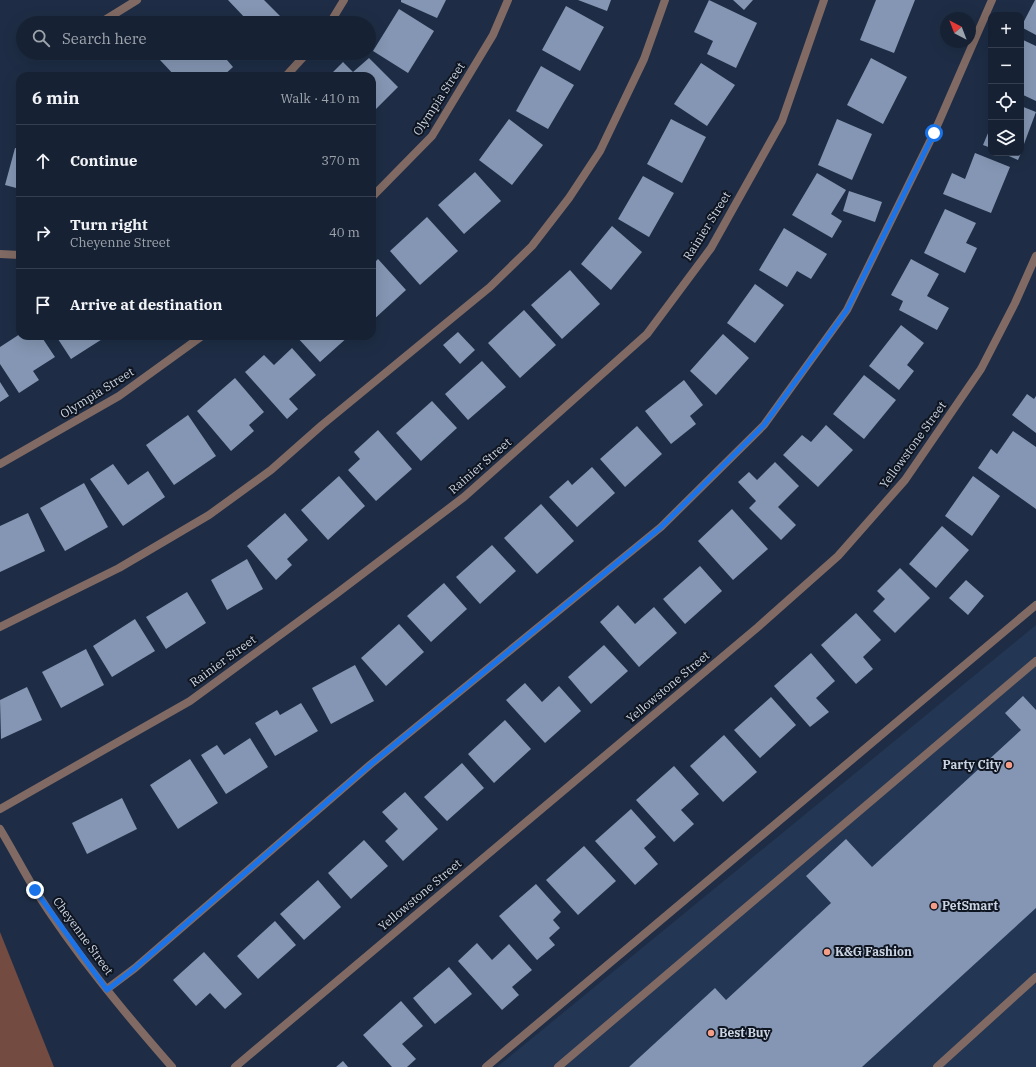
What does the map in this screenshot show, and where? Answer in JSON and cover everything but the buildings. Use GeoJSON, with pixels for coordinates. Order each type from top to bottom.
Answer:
{"type":"FeatureCollection","features":[{"type":"Feature","properties":{"kind":"street"},"geometry":{"type":"LineString","coordinates":[[111,16],[137,0]]}},
{"type":"Feature","properties":{"kind":"street"},"geometry":{"type":"LineString","coordinates":[[334,16],[344,0]]}},
{"type":"Feature","properties":{"kind":"street","name":"Olympia Street"},"geometry":{"type":"LineString","coordinates":[[376,193],[432,136],[493,35],[508,0]]}},
{"type":"Feature","properties":{"kind":"street"},"geometry":{"type":"LineString","coordinates":[[0,627],[119,568],[209,515],[271,470],[322,425],[490,287],[532,246],[569,198],[600,151],[644,59],[665,0]]}},
{"type":"Feature","properties":{"kind":"street","name":"Rainier Street"},"geometry":{"type":"LineString","coordinates":[[0,809],[190,701],[336,594],[464,497],[647,334],[711,248],[782,121],[824,0]]}},
{"type":"Feature","properties":{"kind":"street"},"geometry":{"type":"LineString","coordinates":[[107,990],[135,968],[371,764],[661,527],[764,425],[847,310],[934,133],[992,0]]}},
{"type":"Feature","properties":{"kind":"street"},"geometry":{"type":"LineString","coordinates":[[290,72],[301,60]]}},
{"type":"Feature","properties":{"kind":"street"},"geometry":{"type":"LineString","coordinates":[[0,254],[16,255]]}},
{"type":"Feature","properties":{"kind":"street","name":"Yellowstone Street"},"geometry":{"type":"LineString","coordinates":[[235,1067],[752,632],[838,556],[905,480],[981,369],[1015,303],[1036,256]]}},
{"type":"Feature","properties":{"kind":"street","name":"Olympia Street"},"geometry":{"type":"LineString","coordinates":[[0,464],[119,396],[196,340]]}},
{"type":"Feature","properties":{"kind":"street"},"geometry":{"type":"LineString","coordinates":[[486,1067],[1036,605]]}},
{"type":"Feature","properties":{"kind":"street"},"geometry":{"type":"LineString","coordinates":[[558,1067],[1036,661]]}},
{"type":"Feature","properties":{"kind":"street","name":"Cheyenne Street"},"geometry":{"type":"LineString","coordinates":[[0,829],[35,890],[107,990],[172,1067]]}},
{"type":"Feature","properties":{"kind":"street"},"geometry":{"type":"LineString","coordinates":[[937,1067],[1036,977]]}},
{"type":"Feature","properties":{"kind":"shaded area"},"geometry":{"type":"Polygon","coordinates":[[[1036,625],[1036,1067],[497,1067],[1036,625]]]}},
{"type":"Feature","properties":{"kind":"shaded area"},"geometry":{"type":"Polygon","coordinates":[[[0,932],[54,1067],[0,1067],[0,932]]]}},
{"type":"Feature","properties":{"kind":"place","name":"Party City"},"geometry":{"type":"Point","coordinates":[1009,765]}},
{"type":"Feature","properties":{"kind":"place","name":"PetSmart"},"geometry":{"type":"Point","coordinates":[934,906]}},
{"type":"Feature","properties":{"kind":"place","name":"K&G Fashion"},"geometry":{"type":"Point","coordinates":[827,952]}},
{"type":"Feature","properties":{"kind":"place","name":"Best Buy"},"geometry":{"type":"Point","coordinates":[711,1033]}},
{"type":"Feature","properties":{"kind":"route"},"geometry":{"type":"LineString","coordinates":[[35,890],[107,990],[135,968],[371,764],[661,527],[764,425],[816,356],[847,310],[934,133]]}}]}
